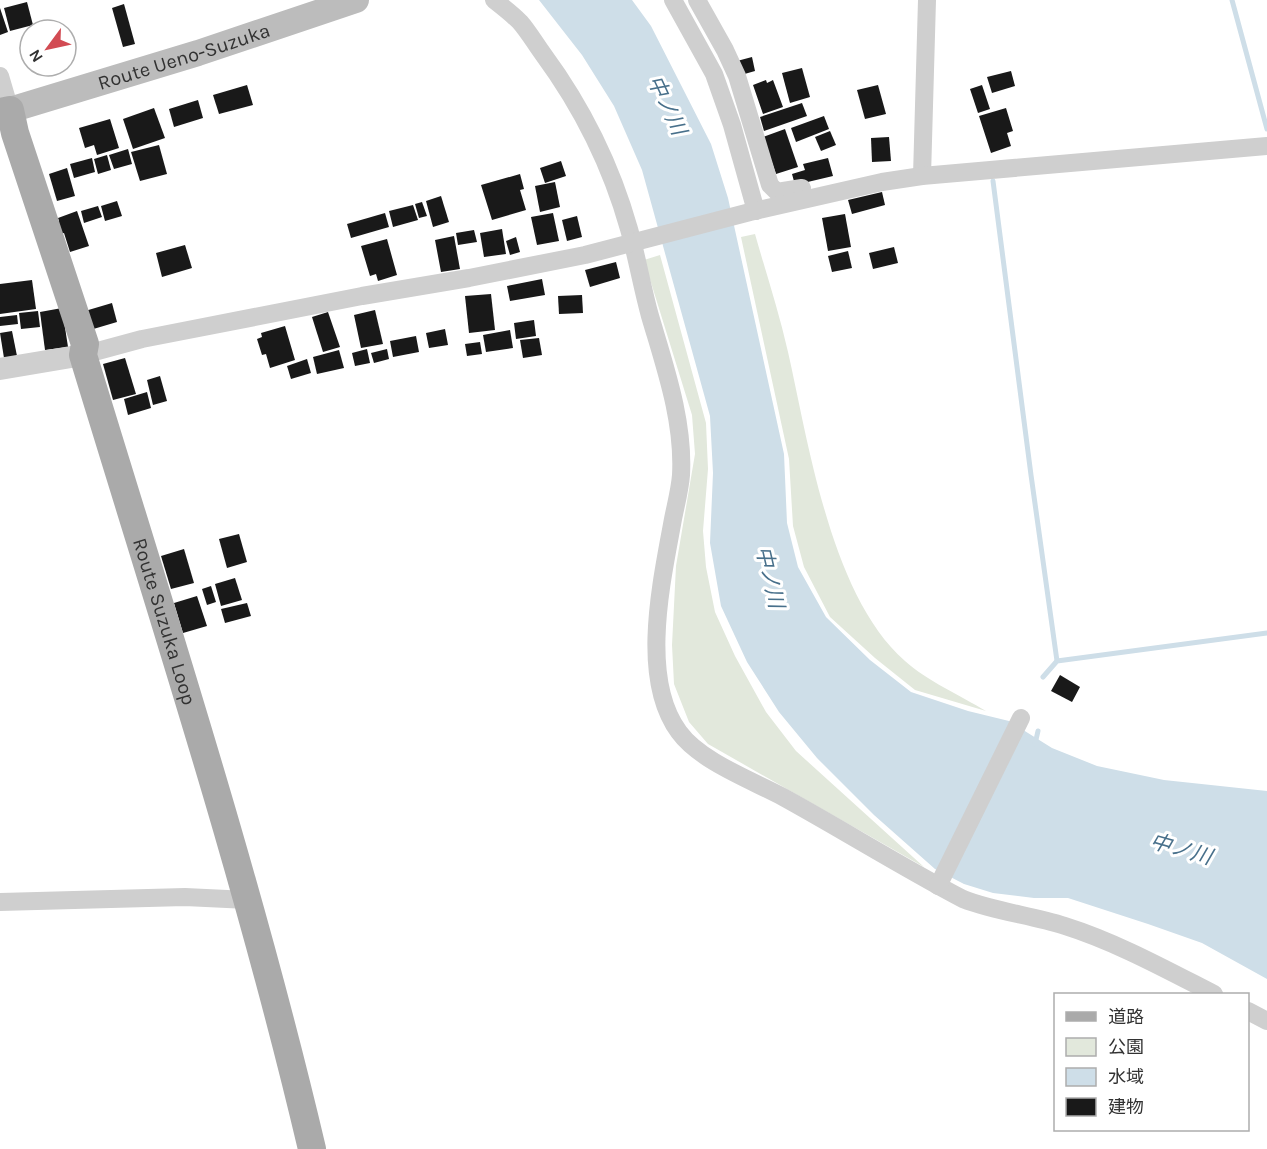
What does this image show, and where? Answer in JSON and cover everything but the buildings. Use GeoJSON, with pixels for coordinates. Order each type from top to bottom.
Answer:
{"type":"FeatureCollection","features":[{"type":"Feature","properties":{"kind":"main road","name":"Route Ueno-Suzuka"},"geometry":{"type":"LineString","coordinates":[[5,111],[208,50],[356,0]]}},
{"type":"Feature","properties":{"kind":"main road","name":"Route Suzuka Loop"},"geometry":{"type":"LineString","coordinates":[[5,111],[15,133],[85,344],[83,355],[248,900],[312,1149]]}},
{"type":"Feature","properties":{"kind":"street"},"geometry":{"type":"LineString","coordinates":[[494,0],[521,23],[576,101],[604,159],[632,239],[671,389],[680,440],[681,475],[660,603],[657,642],[659,678],[669,715],[679,732],[693,747],[716,763],[783,797],[963,899],[989,909],[1064,926],[1161,967],[1212,993]]}},
{"type":"Feature","properties":{"kind":"street"},"geometry":{"type":"LineString","coordinates":[[674,0],[709,66],[732,125],[753,211]]}},
{"type":"Feature","properties":{"kind":"street"},"geometry":{"type":"LineString","coordinates":[[685,0],[710,53],[709,66]]}},
{"type":"Feature","properties":{"kind":"street"},"geometry":{"type":"LineString","coordinates":[[697,0],[737,76],[770,186],[777,192],[874,172],[1267,146]]}},
{"type":"Feature","properties":{"kind":"street"},"geometry":{"type":"LineString","coordinates":[[922,170],[927,0]]}},
{"type":"Feature","properties":{"kind":"street"},"geometry":{"type":"LineString","coordinates":[[0,76],[5,111]]}},
{"type":"Feature","properties":{"kind":"street"},"geometry":{"type":"LineString","coordinates":[[0,369],[83,355],[142,339],[362,296],[469,279],[585,255],[632,239],[882,182],[922,170]]}},
{"type":"Feature","properties":{"kind":"street"},"geometry":{"type":"LineString","coordinates":[[938,886],[1021,718]]}},
{"type":"Feature","properties":{"kind":"street"},"geometry":{"type":"LineString","coordinates":[[0,902],[185,897],[248,900]]}},
{"type":"Feature","properties":{"kind":"street"},"geometry":{"type":"LineString","coordinates":[[1249,1012],[1267,1021]]}},
{"type":"Feature","properties":{"kind":"green space"},"geometry":{"type":"Polygon","coordinates":[[[755,234],[777,307],[827,517],[841,559],[858,598],[880,633],[905,661],[933,681],[986,711],[915,690],[830,617],[804,567],[793,526],[789,459],[741,237],[755,234]]]}},
{"type":"Feature","properties":{"kind":"green space"},"geometry":{"type":"Polygon","coordinates":[[[660,255],[706,423],[708,469],[703,531],[706,567],[715,612],[735,656],[766,712],[796,751],[924,867],[708,744],[689,722],[674,684],[672,645],[676,566],[695,454],[692,415],[644,260],[660,255]]]}},
{"type":"Feature","properties":{"kind":"water","name":"中ノ川"},"geometry":{"type":"Polygon","coordinates":[[[539,0],[632,0],[651,26],[711,144],[728,198],[784,454],[787,523],[798,567],[826,617],[870,660],[911,692],[968,711],[1009,721],[1052,748],[1097,766],[1164,780],[1267,791],[1267,979],[1202,943],[1148,924],[1068,898],[1034,898],[993,893],[964,884],[935,869],[874,815],[817,758],[779,712],[747,662],[721,606],[710,543],[713,473],[710,416],[642,170],[614,106],[582,55],[539,0]]]}},
{"type":"Feature","properties":{"kind":"waterway"},"geometry":{"type":"LineString","coordinates":[[1232,0],[1267,129]]}},
{"type":"Feature","properties":{"kind":"waterway"},"geometry":{"type":"LineString","coordinates":[[993,181],[1057,661]]}},
{"type":"Feature","properties":{"kind":"waterway"},"geometry":{"type":"LineString","coordinates":[[1043,677],[1057,661],[1267,633]]}},
{"type":"Feature","properties":{"kind":"waterway"},"geometry":{"type":"LineString","coordinates":[[1035,744],[1038,731]]}}]}
